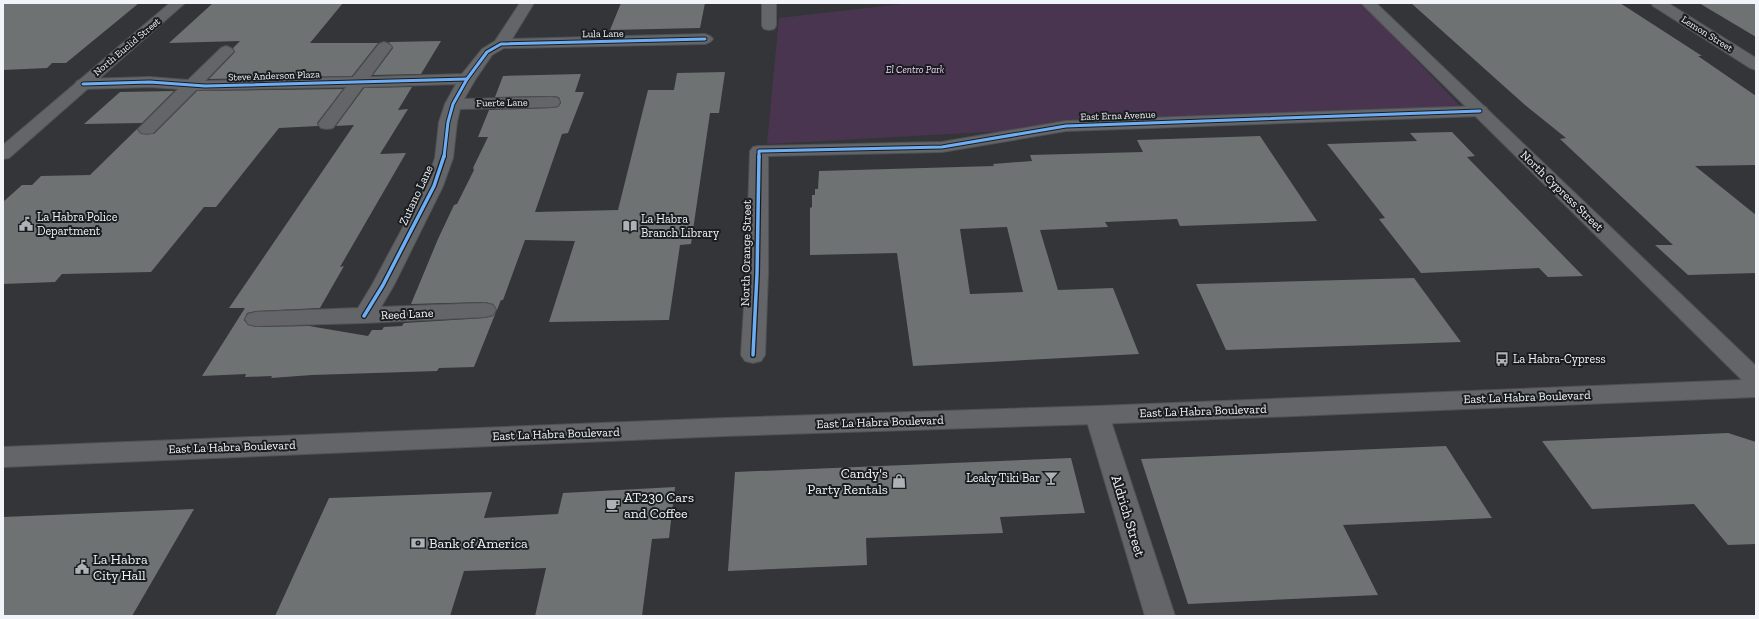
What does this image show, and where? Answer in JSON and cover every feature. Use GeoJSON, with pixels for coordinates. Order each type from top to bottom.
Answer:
{"type":"FeatureCollection","features":[{"type":"Feature","properties":{"kind":"street","name":"North Euclid Street"},"geometry":{"type":"LineString","coordinates":[[3,154],[178,3]]}},
{"type":"Feature","properties":{"kind":"street"},"geometry":{"type":"LineString","coordinates":[[501,44],[526,3]]}},
{"type":"Feature","properties":{"kind":"street"},"geometry":{"type":"LineString","coordinates":[[769,3],[769,26]]}},
{"type":"Feature","properties":{"kind":"street","name":"North Cypress Street"},"geometry":{"type":"LineString","coordinates":[[1368,3],[1756,380]]}},
{"type":"Feature","properties":{"kind":"street","name":"Lemon Street"},"geometry":{"type":"LineString","coordinates":[[1658,3],[1756,66]]}},
{"type":"Feature","properties":{"kind":"street","name":"Lula Lane"},"geometry":{"type":"LineString","coordinates":[[501,44],[705,39]]}},
{"type":"Feature","properties":{"kind":"street","name":"Zutano Lane"},"geometry":{"type":"LineString","coordinates":[[364,316],[383,285],[434,186],[444,158],[448,122],[452,104],[466,79],[487,52],[501,44]]}},
{"type":"Feature","properties":{"kind":"street"},"geometry":{"type":"LineString","coordinates":[[327,124],[384,47]]}},
{"type":"Feature","properties":{"kind":"street"},"geometry":{"type":"LineString","coordinates":[[147,129],[226,51]]}},
{"type":"Feature","properties":{"kind":"street","name":"Steve Anderson Plaza"},"geometry":{"type":"LineString","coordinates":[[83,84],[150,82],[191,86],[466,79]]}},
{"type":"Feature","properties":{"kind":"street","name":"Fuerte Lane"},"geometry":{"type":"LineString","coordinates":[[452,104],[552,102]]}},
{"type":"Feature","properties":{"kind":"street","name":"East Erna Avenue"},"geometry":{"type":"LineString","coordinates":[[759,151],[942,147],[1066,126],[1480,111]]}},
{"type":"Feature","properties":{"kind":"street","name":"North Orange Street"},"geometry":{"type":"LineString","coordinates":[[753,355],[757,274],[759,151]]}},
{"type":"Feature","properties":{"kind":"street","name":"Reed Lane"},"geometry":{"type":"LineString","coordinates":[[256,320],[486,310]]}},
{"type":"Feature","properties":{"kind":"street","name":"East La Habra Boulevard"},"geometry":{"type":"LineString","coordinates":[[3,457],[664,429],[1097,415],[1756,388]]}},
{"type":"Feature","properties":{"kind":"street","name":"Aldrich Street"},"geometry":{"type":"LineString","coordinates":[[1097,415],[1160,616]]}},
{"type":"Feature","properties":{"kind":"green space","name":"El Centro Park"},"geometry":{"type":"Polygon","coordinates":[[[911,3],[1362,3],[1460,106],[767,144],[779,18],[911,3]]]}},
{"type":"Feature","properties":{"kind":"building"},"geometry":{"type":"Polygon","coordinates":[[[3,3],[139,3],[66,63],[52,63],[47,68],[3,70],[3,3]]]}},
{"type":"Feature","properties":{"kind":"building"},"geometry":{"type":"Polygon","coordinates":[[[213,3],[343,3],[310,43],[378,43],[352,76],[209,79],[235,52],[233,48],[240,41],[169,43],[213,3]]]}},
{"type":"Feature","properties":{"kind":"building"},"geometry":{"type":"Polygon","coordinates":[[[621,3],[705,3],[700,28],[610,30],[621,3]]]}},
{"type":"Feature","properties":{"kind":"building"},"geometry":{"type":"Polygon","coordinates":[[[1411,3],[1620,3],[1702,56],[1698,56],[1756,96],[1756,165],[1695,166],[1756,215],[1756,273],[1688,275],[1655,245],[1673,245],[1560,139],[1566,138],[1525,105],[1411,3]]]}},
{"type":"Feature","properties":{"kind":"building"},"geometry":{"type":"Polygon","coordinates":[[[1699,3],[1756,3],[1756,37],[1699,3]]]}},
{"type":"Feature","properties":{"kind":"building"},"geometry":{"type":"Polygon","coordinates":[[[441,41],[421,74],[373,75],[393,48],[389,42],[441,41]]]}},
{"type":"Feature","properties":{"kind":"building"},"geometry":{"type":"Polygon","coordinates":[[[725,72],[719,113],[710,113],[691,244],[680,245],[669,320],[549,322],[575,241],[525,240],[503,300],[501,300],[497,310],[493,304],[485,302],[411,304],[438,239],[454,205],[457,204],[474,170],[473,168],[488,137],[478,137],[489,110],[552,108],[558,107],[561,103],[559,97],[552,96],[495,97],[503,76],[581,74],[575,92],[584,92],[568,133],[562,134],[535,212],[618,210],[648,90],[674,90],[677,73],[725,72]]]}},
{"type":"Feature","properties":{"kind":"building"},"geometry":{"type":"Polygon","coordinates":[[[412,87],[398,110],[408,109],[380,154],[406,153],[340,267],[344,266],[320,308],[256,311],[247,313],[244,320],[248,325],[256,327],[309,326],[368,336],[372,330],[382,330],[384,327],[402,326],[404,323],[485,318],[493,316],[496,312],[474,367],[439,368],[437,371],[312,375],[271,378],[272,376],[245,377],[246,374],[202,376],[245,308],[229,308],[354,125],[336,126],[364,88],[412,87]]]}},
{"type":"Feature","properties":{"kind":"building"},"geometry":{"type":"Polygon","coordinates":[[[343,89],[317,123],[318,126],[279,128],[216,207],[204,207],[151,272],[62,274],[55,282],[3,284],[3,202],[22,185],[32,185],[41,176],[90,175],[137,129],[141,134],[154,134],[197,91],[343,89]]]}},
{"type":"Feature","properties":{"kind":"building"},"geometry":{"type":"Polygon","coordinates":[[[174,91],[142,123],[84,124],[120,92],[174,91]]]}},
{"type":"Feature","properties":{"kind":"building"},"geometry":{"type":"Polygon","coordinates":[[[1452,132],[1475,156],[1467,157],[1583,276],[1548,277],[1539,268],[1421,273],[1379,219],[1385,218],[1327,144],[1417,141],[1410,133],[1452,132]]]}},
{"type":"Feature","properties":{"kind":"building"},"geometry":{"type":"Polygon","coordinates":[[[1260,136],[1317,221],[1180,226],[1177,219],[1105,222],[1108,227],[1040,230],[1058,290],[1113,288],[1139,354],[913,366],[897,253],[810,255],[810,208],[812,207],[812,195],[815,195],[815,189],[818,189],[819,171],[994,166],[993,164],[1032,161],[1030,155],[1143,152],[1137,140],[1260,136]],[[1007,227],[960,229],[970,294],[1023,292],[1007,227]]]}},
{"type":"Feature","properties":{"kind":"building"},"geometry":{"type":"Polygon","coordinates":[[[1414,278],[1461,342],[1226,350],[1196,284],[1414,278]]]}},
{"type":"Feature","properties":{"kind":"building"},"geometry":{"type":"Polygon","coordinates":[[[1728,433],[1756,442],[1756,544],[1728,545],[1694,504],[1592,509],[1542,441],[1728,433]]]}},
{"type":"Feature","properties":{"kind":"building"},"geometry":{"type":"Polygon","coordinates":[[[1446,446],[1492,518],[1343,525],[1378,595],[1188,604],[1141,459],[1446,446]]]}},
{"type":"Feature","properties":{"kind":"building"},"geometry":{"type":"Polygon","coordinates":[[[1071,458],[1085,513],[1000,517],[1003,533],[866,538],[867,565],[728,571],[735,472],[1071,458]]]}},
{"type":"Feature","properties":{"kind":"building","name":"Bank of America"},"geometry":{"type":"Polygon","coordinates":[[[675,487],[669,538],[652,539],[642,616],[535,616],[546,568],[464,571],[450,616],[275,616],[329,498],[492,492],[484,518],[558,514],[563,493],[675,487]]]}},
{"type":"Feature","properties":{"kind":"building","name":"La Habra City Hall"},"geometry":{"type":"Polygon","coordinates":[[[194,509],[132,616],[3,616],[3,517],[194,509]]]}},
{"type":"Feature","properties":{"kind":"cycle path"},"geometry":{"type":"LineString","coordinates":[[364,316],[383,285],[434,186],[444,158],[448,122],[453,104],[467,79],[487,52],[501,44],[705,39]]}},
{"type":"Feature","properties":{"kind":"cycle path"},"geometry":{"type":"LineString","coordinates":[[83,84],[150,82],[205,86],[467,79]]}},
{"type":"Feature","properties":{"kind":"cycle path"},"geometry":{"type":"LineString","coordinates":[[753,355],[757,274],[759,151],[942,147],[1066,126],[1480,111]]}},
{"type":"Feature","properties":{"kind":"place","name":"La Habra Police Department"},"geometry":{"type":"Point","coordinates":[26,224]}},
{"type":"Feature","properties":{"kind":"place","name":"La Habra Branch Library"},"geometry":{"type":"Point","coordinates":[630,226]}},
{"type":"Feature","properties":{"kind":"place","name":"La Habra-Cypress"},"geometry":{"type":"Point","coordinates":[1502,359]}},
{"type":"Feature","properties":{"kind":"place","name":"Leaky Tiki Bar"},"geometry":{"type":"Point","coordinates":[1051,478]}},
{"type":"Feature","properties":{"kind":"place","name":"Candy's Party Rentals"},"geometry":{"type":"Point","coordinates":[899,481]}},
{"type":"Feature","properties":{"kind":"place","name":"AT230 Cars and Coffee"},"geometry":{"type":"Point","coordinates":[613,505]}},
{"type":"Feature","properties":{"kind":"place","name":"Bank of America"},"geometry":{"type":"Point","coordinates":[418,543]}},
{"type":"Feature","properties":{"kind":"place","name":"La Habra City Hall"},"geometry":{"type":"Point","coordinates":[82,567]}}]}
